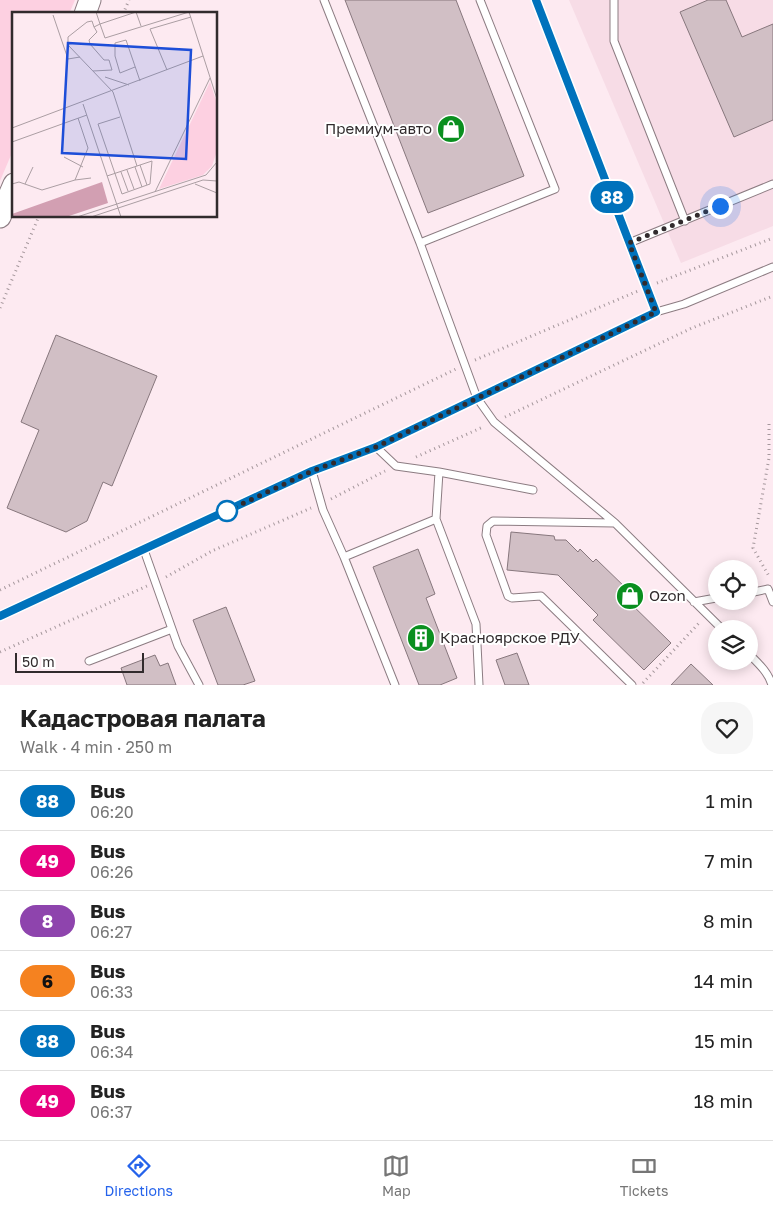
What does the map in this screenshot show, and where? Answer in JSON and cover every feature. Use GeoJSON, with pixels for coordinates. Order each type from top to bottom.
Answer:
{"type":"FeatureCollection","features":[{"type":"Feature","properties":{"kind":"main road"},"geometry":{"type":"LineString","coordinates":[[86,12],[90,0]]}},
{"type":"Feature","properties":{"kind":"main road"},"geometry":{"type":"LineString","coordinates":[[0,217],[12,189]]}},
{"type":"Feature","properties":{"kind":"lane"},"geometry":{"type":"LineString","coordinates":[[324,0],[420,243],[477,398],[494,422],[615,523],[713,620]]}},
{"type":"Feature","properties":{"kind":"lane"},"geometry":{"type":"LineString","coordinates":[[420,243],[555,189],[480,0]]}},
{"type":"Feature","properties":{"kind":"lane"},"geometry":{"type":"LineString","coordinates":[[536,0],[656,312]]}},
{"type":"Feature","properties":{"kind":"lane"},"geometry":{"type":"LineString","coordinates":[[614,0],[614,41],[684,221]]}},
{"type":"Feature","properties":{"kind":"lane"},"geometry":{"type":"LineString","coordinates":[[629,243],[773,184]]}},
{"type":"Feature","properties":{"kind":"lane"},"geometry":{"type":"LineString","coordinates":[[0,616],[312,471],[376,447],[656,312],[684,304],[773,266]]}},
{"type":"Feature","properties":{"kind":"lane"},"geometry":{"type":"LineString","coordinates":[[376,447],[396,466],[439,472],[533,490]]}},
{"type":"Feature","properties":{"kind":"lane"},"geometry":{"type":"LineString","coordinates":[[312,471],[321,504],[395,685]]}},
{"type":"Feature","properties":{"kind":"lane"},"geometry":{"type":"LineString","coordinates":[[439,472],[436,520],[476,624],[479,685]]}},
{"type":"Feature","properties":{"kind":"lane"},"geometry":{"type":"LineString","coordinates":[[344,557],[436,520]]}},
{"type":"Feature","properties":{"kind":"lane"},"geometry":{"type":"LineString","coordinates":[[615,523],[493,521],[487,526],[486,535],[508,596],[512,598],[541,596],[632,685]]}},
{"type":"Feature","properties":{"kind":"lane"},"geometry":{"type":"LineString","coordinates":[[144,550],[178,646],[199,685]]}},
{"type":"Feature","properties":{"kind":"lane"},"geometry":{"type":"LineString","coordinates":[[758,591],[768,589],[773,602]]}},
{"type":"Feature","properties":{"kind":"lane"},"geometry":{"type":"LineString","coordinates":[[694,602],[708,599]]}},
{"type":"Feature","properties":{"kind":"lane"},"geometry":{"type":"LineString","coordinates":[[89,661],[172,629]]}},
{"type":"Feature","properties":{"kind":"lane"},"geometry":{"type":"LineString","coordinates":[[758,663],[769,676],[772,685]]}},
{"type":"Feature","properties":{"kind":"path"},"geometry":{"type":"LineString","coordinates":[[124,12],[129,0]]}},
{"type":"Feature","properties":{"kind":"path"},"geometry":{"type":"LineString","coordinates":[[0,308],[37,218]]}},
{"type":"Feature","properties":{"kind":"path"},"geometry":{"type":"LineString","coordinates":[[0,590],[465,365],[646,288],[773,238]]}},
{"type":"Feature","properties":{"kind":"path"},"geometry":{"type":"LineString","coordinates":[[0,652],[155,582],[212,551],[321,504],[396,466],[494,422],[692,328],[773,296]]}},
{"type":"Feature","properties":{"kind":"path"},"geometry":{"type":"LineString","coordinates":[[769,424],[769,458],[753,548],[773,583]]}},
{"type":"Feature","properties":{"kind":"path"},"geometry":{"type":"LineString","coordinates":[[641,685],[707,614]]}},
{"type":"Feature","properties":{"kind":"shaded area"},"geometry":{"type":"Polygon","coordinates":[[[0,0],[75,0],[70,12],[12,12],[12,153],[0,181],[0,0]]]}},
{"type":"Feature","properties":{"kind":"shaded area"},"geometry":{"type":"Polygon","coordinates":[[[569,0],[773,0],[773,226],[681,263],[569,0]]]}},
{"type":"Feature","properties":{"kind":"building","name":"Премиум-авто"},"geometry":{"type":"Polygon","coordinates":[[[345,0],[456,0],[524,176],[428,213],[345,0]]]}},
{"type":"Feature","properties":{"kind":"building"},"geometry":{"type":"Polygon","coordinates":[[[708,0],[726,0],[742,37],[773,24],[773,120],[734,137],[680,12],[708,0]]]}},
{"type":"Feature","properties":{"kind":"building"},"geometry":{"type":"Polygon","coordinates":[[[56,335],[157,376],[112,486],[103,482],[87,521],[66,532],[7,508],[39,430],[21,422],[56,335]]]}},
{"type":"Feature","properties":{"kind":"building"},"geometry":{"type":"Polygon","coordinates":[[[511,532],[554,536],[555,540],[566,540],[578,552],[580,549],[593,562],[596,559],[629,591],[624,597],[671,643],[644,670],[593,620],[598,615],[558,575],[507,570],[511,532]]]}},
{"type":"Feature","properties":{"kind":"building","name":"Красноярское РДУ"},"geometry":{"type":"Polygon","coordinates":[[[418,549],[435,594],[426,598],[457,678],[440,685],[419,685],[373,567],[418,549]]]}},
{"type":"Feature","properties":{"kind":"building"},"geometry":{"type":"Polygon","coordinates":[[[226,607],[255,681],[243,685],[218,685],[193,620],[226,607]]]}},
{"type":"Feature","properties":{"kind":"building"},"geometry":{"type":"Polygon","coordinates":[[[517,653],[529,685],[505,685],[496,660],[517,653]]]}},
{"type":"Feature","properties":{"kind":"building"},"geometry":{"type":"Polygon","coordinates":[[[155,655],[160,666],[168,663],[176,685],[127,685],[121,668],[155,655]]]}},
{"type":"Feature","properties":{"kind":"building"},"geometry":{"type":"Polygon","coordinates":[[[691,664],[713,685],[671,685],[691,664]]]}},
{"type":"Feature","properties":{"kind":"bus line","name":"88"},"geometry":{"type":"LineString","coordinates":[[0,616],[312,471],[376,447],[656,312],[536,0]]}},
{"type":"Feature","properties":{"kind":"place","name":"Премиум-авто"},"geometry":{"type":"Point","coordinates":[451,129]}},
{"type":"Feature","properties":{"kind":"place","name":"Ozon"},"geometry":{"type":"Point","coordinates":[630,596]}},
{"type":"Feature","properties":{"kind":"place","name":"Красноярское РДУ"},"geometry":{"type":"Point","coordinates":[421,638]}},
{"type":"Feature","properties":{"kind":"route"},"geometry":{"type":"LineString","coordinates":[[227,511],[312,471],[376,447],[656,312],[629,243],[720,206]]}}]}
